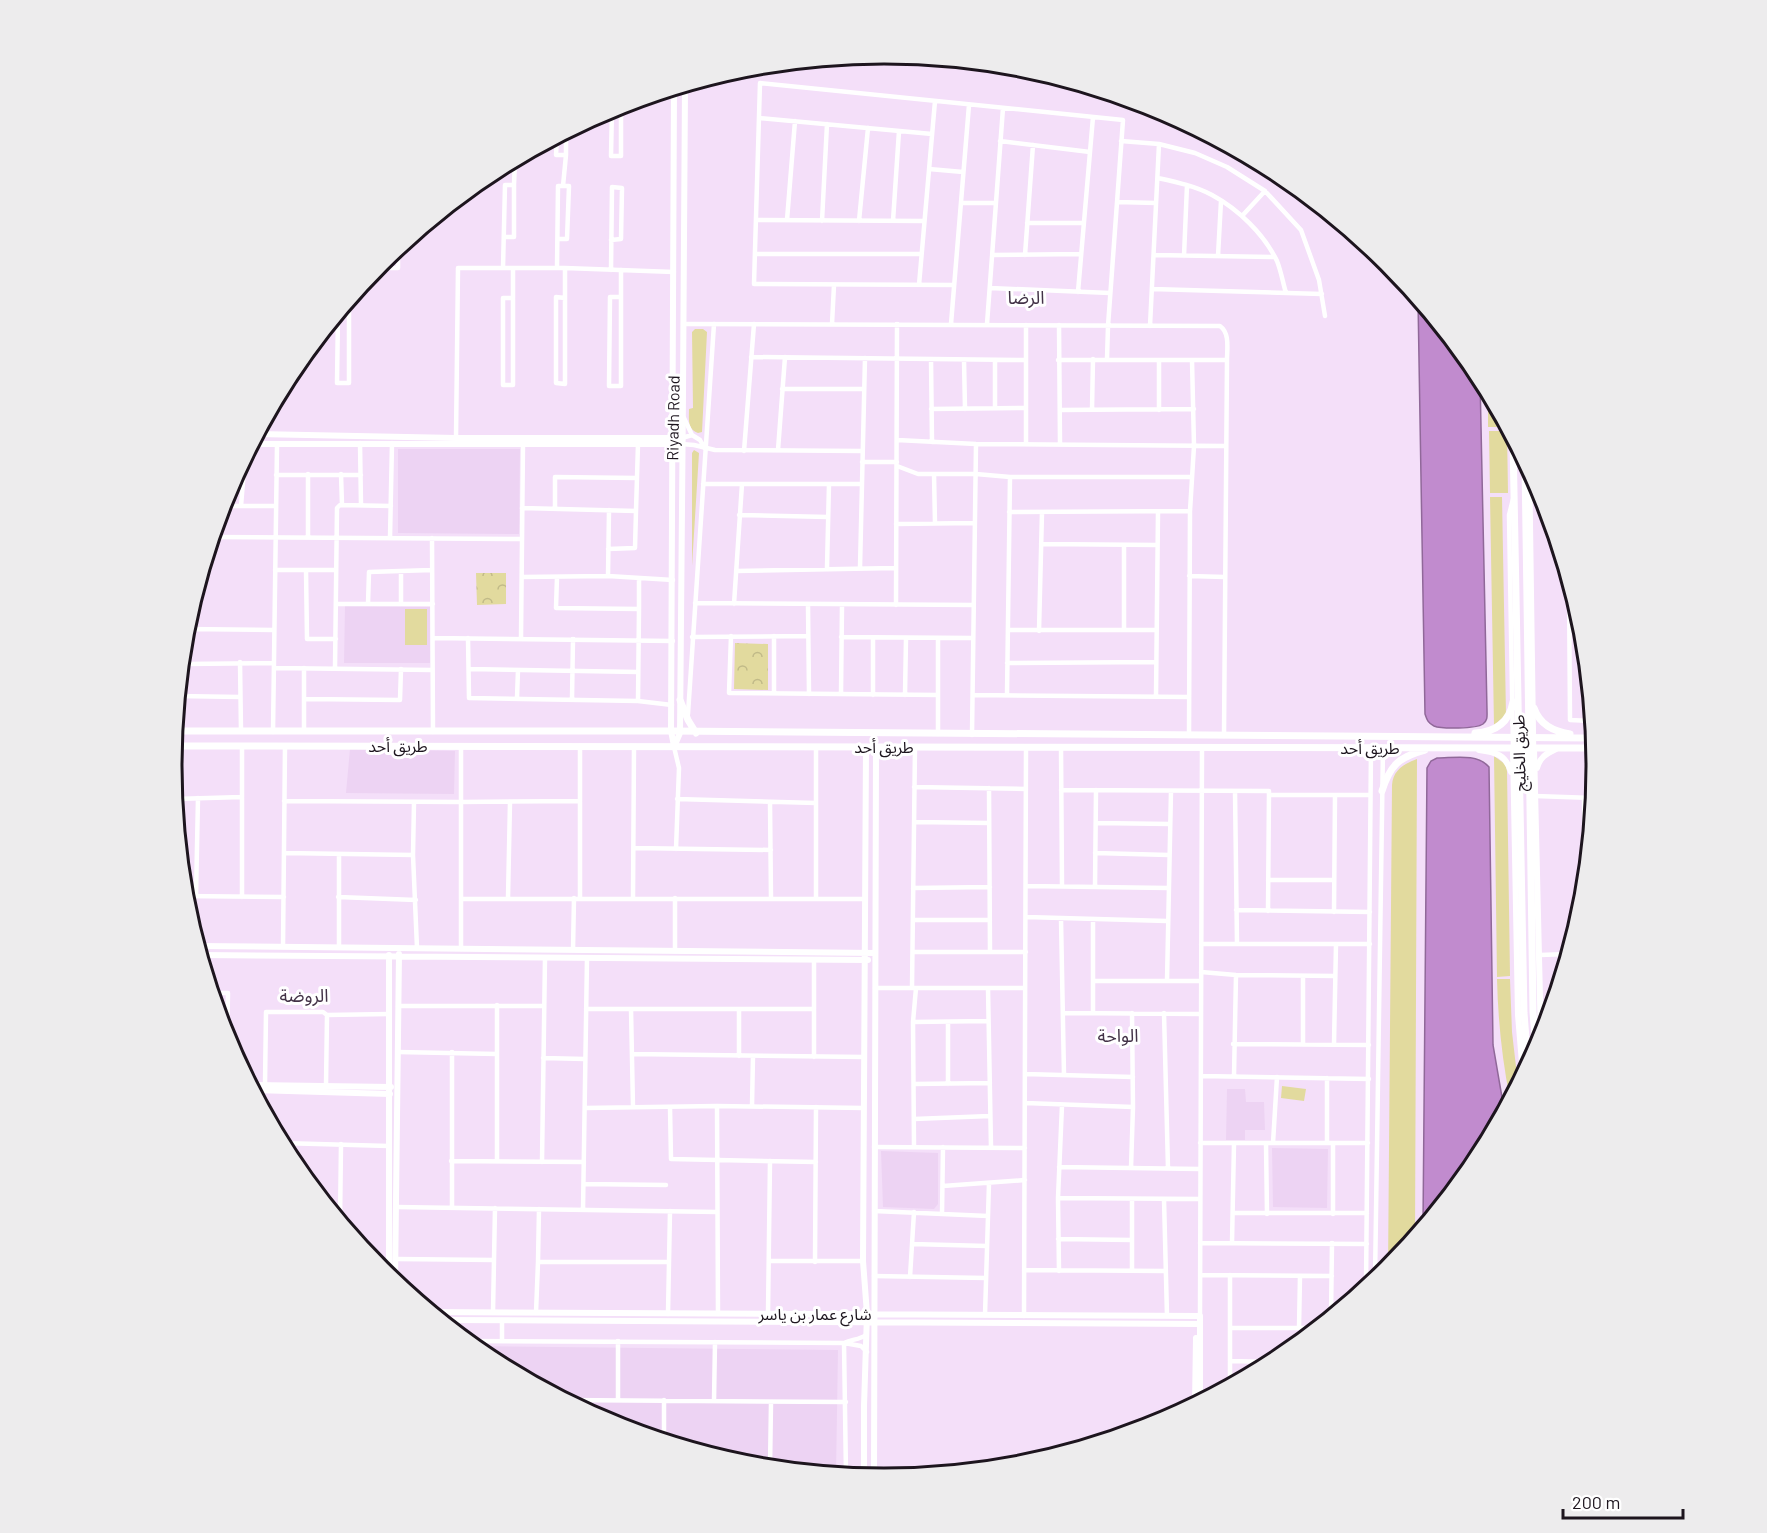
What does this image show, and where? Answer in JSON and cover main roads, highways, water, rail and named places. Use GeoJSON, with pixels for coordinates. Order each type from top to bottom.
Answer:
{"type":"FeatureCollection","features":[{"type":"Feature","properties":{"kind":"main road","name":"طريق الخليج"},"geometry":{"type":"LineString","coordinates":[[1513,457],[1524,1002],[1527,1046]]}},
{"type":"Feature","properties":{"kind":"main road","name":"طريق الخليج"},"geometry":{"type":"LineString","coordinates":[[1525,483],[1532,921],[1536,955],[1536,1024]]}},
{"type":"Feature","properties":{"kind":"main road"},"geometry":{"type":"LineString","coordinates":[[680,700],[696,733]]}},
{"type":"Feature","properties":{"kind":"main road"},"geometry":{"type":"LineString","coordinates":[[1462,737],[1494,729],[1502,724],[1511,713],[1513,702]]}},
{"type":"Feature","properties":{"kind":"main road"},"geometry":{"type":"LineString","coordinates":[[1534,711],[1542,723],[1550,729],[1581,738]]}},
{"type":"Feature","properties":{"kind":"main road","name":"طريق أحد"},"geometry":{"type":"LineString","coordinates":[[183,731],[671,731],[680,733],[1585,738]]}},
{"type":"Feature","properties":{"kind":"main road","name":"طريق أحد"},"geometry":{"type":"LineString","coordinates":[[182,746],[1585,748]]}},
{"type":"Feature","properties":{"kind":"main road"},"geometry":{"type":"LineString","coordinates":[[1382,791],[1389,771],[1400,760],[1435,748]]}},
{"type":"Feature","properties":{"kind":"district","name":"الرضا"},"geometry":{"type":"Point","coordinates":[1026,298]}},
{"type":"Feature","properties":{"kind":"district","name":"الروضة"},"geometry":{"type":"Point","coordinates":[304,996]}},
{"type":"Feature","properties":{"kind":"district","name":"الواحة"},"geometry":{"type":"Point","coordinates":[1118,1036]}}]}
